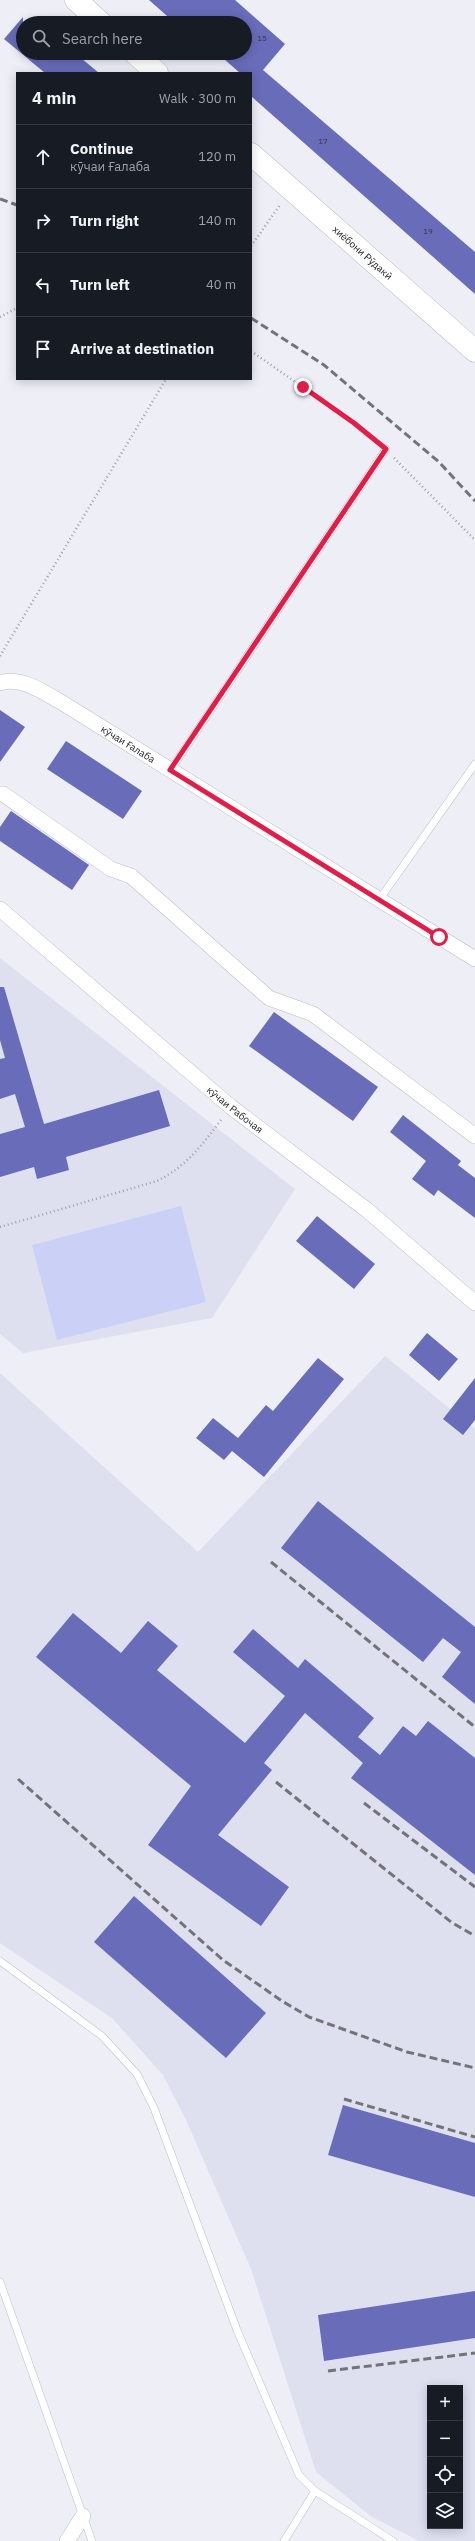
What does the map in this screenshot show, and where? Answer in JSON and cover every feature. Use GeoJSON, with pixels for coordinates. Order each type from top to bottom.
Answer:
{"type":"FeatureCollection","features":[{"type":"Feature","properties":{"kind":"main road"},"geometry":{"type":"LineString","coordinates":[[76,0],[94,16]]}},
{"type":"Feature","properties":{"kind":"main road"},"geometry":{"type":"LineString","coordinates":[[143,60],[156,72]]}},
{"type":"Feature","properties":{"kind":"main road","name":"хиёбони Рӯдакӣ"},"geometry":{"type":"LineString","coordinates":[[252,155],[475,351]]}},
{"type":"Feature","properties":{"kind":"street","name":"кӯчаи Ғалаба"},"geometry":{"type":"LineString","coordinates":[[0,683],[13,681],[29,684],[62,702],[475,959]]}},
{"type":"Feature","properties":{"kind":"street"},"geometry":{"type":"LineString","coordinates":[[3,794],[111,869],[131,876],[269,998],[313,1014],[475,1136]]}},
{"type":"Feature","properties":{"kind":"street","name":"кӯчаи Рабочая"},"geometry":{"type":"LineString","coordinates":[[0,910],[231,1107],[367,1210],[475,1303]]}},
{"type":"Feature","properties":{"kind":"street"},"geometry":{"type":"LineString","coordinates":[[67,2541],[83,2516]]}},
{"type":"Feature","properties":{"kind":"lane"},"geometry":{"type":"LineString","coordinates":[[170,770],[386,449]]}},
{"type":"Feature","properties":{"kind":"lane"},"geometry":{"type":"LineString","coordinates":[[379,900],[475,764]]}},
{"type":"Feature","properties":{"kind":"lane"},"geometry":{"type":"LineString","coordinates":[[0,1961],[102,2036],[137,2074],[154,2108],[237,2330],[299,2475],[315,2491],[393,2541]]}},
{"type":"Feature","properties":{"kind":"lane"},"geometry":{"type":"LineString","coordinates":[[0,2282],[92,2541]]}},
{"type":"Feature","properties":{"kind":"lane"},"geometry":{"type":"LineString","coordinates":[[284,2541],[315,2491]]}},
{"type":"Feature","properties":{"kind":"path"},"geometry":{"type":"LineString","coordinates":[[252,245],[292,189]]}},
{"type":"Feature","properties":{"kind":"path"},"geometry":{"type":"LineString","coordinates":[[0,317],[16,309]]}},
{"type":"Feature","properties":{"kind":"path"},"geometry":{"type":"LineString","coordinates":[[252,353],[354,423],[386,449],[475,540]]}},
{"type":"Feature","properties":{"kind":"path"},"geometry":{"type":"LineString","coordinates":[[0,656],[165,380]]}},
{"type":"Feature","properties":{"kind":"path"},"geometry":{"type":"LineString","coordinates":[[0,1227],[157,1181],[175,1173],[190,1160],[216,1127]]}},
{"type":"Feature","properties":{"kind":"shaded area"},"geometry":{"type":"Polygon","coordinates":[[[0,958],[295,1189],[212,1318],[23,1353],[0,1334],[0,958]]]}},
{"type":"Feature","properties":{"kind":"shaded area"},"geometry":{"type":"Polygon","coordinates":[[[181,1206],[206,1302],[57,1340],[32,1245],[181,1206]]]}},
{"type":"Feature","properties":{"kind":"shaded area"},"geometry":{"type":"Polygon","coordinates":[[[385,1356],[475,1429],[475,2541],[419,2541],[372,2517],[316,2472],[251,2269],[186,2120],[163,2075],[112,2018],[0,1943],[0,1373],[198,1552],[385,1356]]]}},
{"type":"Feature","properties":{"kind":"building"},"geometry":{"type":"Polygon","coordinates":[[[149,0],[235,0],[285,44],[263,70],[475,252],[475,294],[252,97],[252,72],[239,72],[225,60],[252,60],[252,16],[167,16],[149,0]]]}},
{"type":"Feature","properties":{"kind":"building"},"geometry":{"type":"Polygon","coordinates":[[[16,25],[16,49],[4,39],[16,25]]]}},
{"type":"Feature","properties":{"kind":"building"},"geometry":{"type":"Polygon","coordinates":[[[29,60],[83,60],[98,72],[44,72],[29,60]]]}},
{"type":"Feature","properties":{"kind":"building"},"geometry":{"type":"Polygon","coordinates":[[[0,710],[25,727],[0,762],[0,710]]]}},
{"type":"Feature","properties":{"kind":"building"},"geometry":{"type":"Polygon","coordinates":[[[66,741],[142,791],[123,819],[47,769],[66,741]]]}},
{"type":"Feature","properties":{"kind":"building"},"geometry":{"type":"Polygon","coordinates":[[[11,811],[89,865],[72,890],[0,841],[0,827],[11,811]]]}},
{"type":"Feature","properties":{"kind":"building"},"geometry":{"type":"Polygon","coordinates":[[[0,987],[4,987],[44,1124],[159,1090],[170,1126],[66,1157],[69,1170],[37,1179],[34,1167],[0,1177],[0,1134],[25,1127],[15,1094],[0,1099],[0,1059],[5,1058],[0,1040],[0,987]]]}},
{"type":"Feature","properties":{"kind":"building"},"geometry":{"type":"Polygon","coordinates":[[[274,1012],[378,1087],[353,1121],[249,1046],[274,1012]]]}},
{"type":"Feature","properties":{"kind":"building"},"geometry":{"type":"Polygon","coordinates":[[[403,1115],[461,1161],[458,1165],[475,1178],[475,1218],[438,1190],[434,1196],[412,1179],[426,1161],[390,1132],[403,1115]]]}},
{"type":"Feature","properties":{"kind":"building"},"geometry":{"type":"Polygon","coordinates":[[[317,1216],[375,1264],[354,1289],[296,1241],[317,1216]]]}},
{"type":"Feature","properties":{"kind":"building"},"geometry":{"type":"Polygon","coordinates":[[[427,1333],[458,1359],[439,1381],[409,1355],[427,1333]]]}},
{"type":"Feature","properties":{"kind":"building"},"geometry":{"type":"Polygon","coordinates":[[[318,1358],[344,1379],[264,1477],[232,1451],[224,1460],[196,1438],[213,1418],[238,1438],[266,1405],[273,1411],[318,1358]]]}},
{"type":"Feature","properties":{"kind":"building"},"geometry":{"type":"Polygon","coordinates":[[[475,1378],[475,1420],[463,1435],[443,1419],[475,1378]]]}},
{"type":"Feature","properties":{"kind":"building"},"geometry":{"type":"Polygon","coordinates":[[[318,1501],[475,1627],[475,1704],[442,1677],[461,1652],[443,1638],[423,1662],[281,1548],[318,1501]]]}},
{"type":"Feature","properties":{"kind":"building"},"geometry":{"type":"Polygon","coordinates":[[[73,1613],[121,1653],[148,1621],[178,1646],[157,1670],[245,1743],[285,1696],[233,1652],[253,1629],[298,1668],[305,1659],[374,1718],[358,1737],[380,1755],[403,1726],[416,1736],[428,1721],[475,1758],[475,1875],[351,1778],[363,1763],[305,1713],[264,1763],[272,1770],[218,1835],[289,1887],[261,1926],[148,1845],[191,1786],[36,1657],[73,1613]]]}},
{"type":"Feature","properties":{"kind":"building"},"geometry":{"type":"Polygon","coordinates":[[[134,1896],[266,2013],[226,2058],[94,1942],[134,1896]]]}},
{"type":"Feature","properties":{"kind":"building"},"geometry":{"type":"Polygon","coordinates":[[[343,2105],[475,2143],[475,2197],[328,2155],[343,2105]]]}},
{"type":"Feature","properties":{"kind":"building"},"geometry":{"type":"Polygon","coordinates":[[[475,2291],[475,2338],[324,2361],[318,2315],[475,2291]]]}},
{"type":"Feature","properties":{"kind":"railway"},"geometry":{"type":"LineString","coordinates":[[0,199],[16,205]]}},
{"type":"Feature","properties":{"kind":"railway"},"geometry":{"type":"LineString","coordinates":[[252,319],[324,365],[439,462],[475,501]]}},
{"type":"Feature","properties":{"kind":"railway"},"geometry":{"type":"LineString","coordinates":[[271,1562],[475,1727]]}},
{"type":"Feature","properties":{"kind":"railway"},"geometry":{"type":"LineString","coordinates":[[18,1779],[223,1960],[282,2001],[309,2017],[407,2052],[475,2068]]}},
{"type":"Feature","properties":{"kind":"railway"},"geometry":{"type":"LineString","coordinates":[[276,1782],[451,1922],[475,1936]]}},
{"type":"Feature","properties":{"kind":"railway"},"geometry":{"type":"LineString","coordinates":[[364,1803],[475,1887]]}},
{"type":"Feature","properties":{"kind":"railway"},"geometry":{"type":"LineString","coordinates":[[344,2099],[475,2137]]}},
{"type":"Feature","properties":{"kind":"railway"},"geometry":{"type":"LineString","coordinates":[[328,2371],[475,2353]]}},
{"type":"Feature","properties":{"kind":"route"},"geometry":{"type":"LineString","coordinates":[[303,387],[354,423],[386,449],[170,770],[439,937]]}}]}
